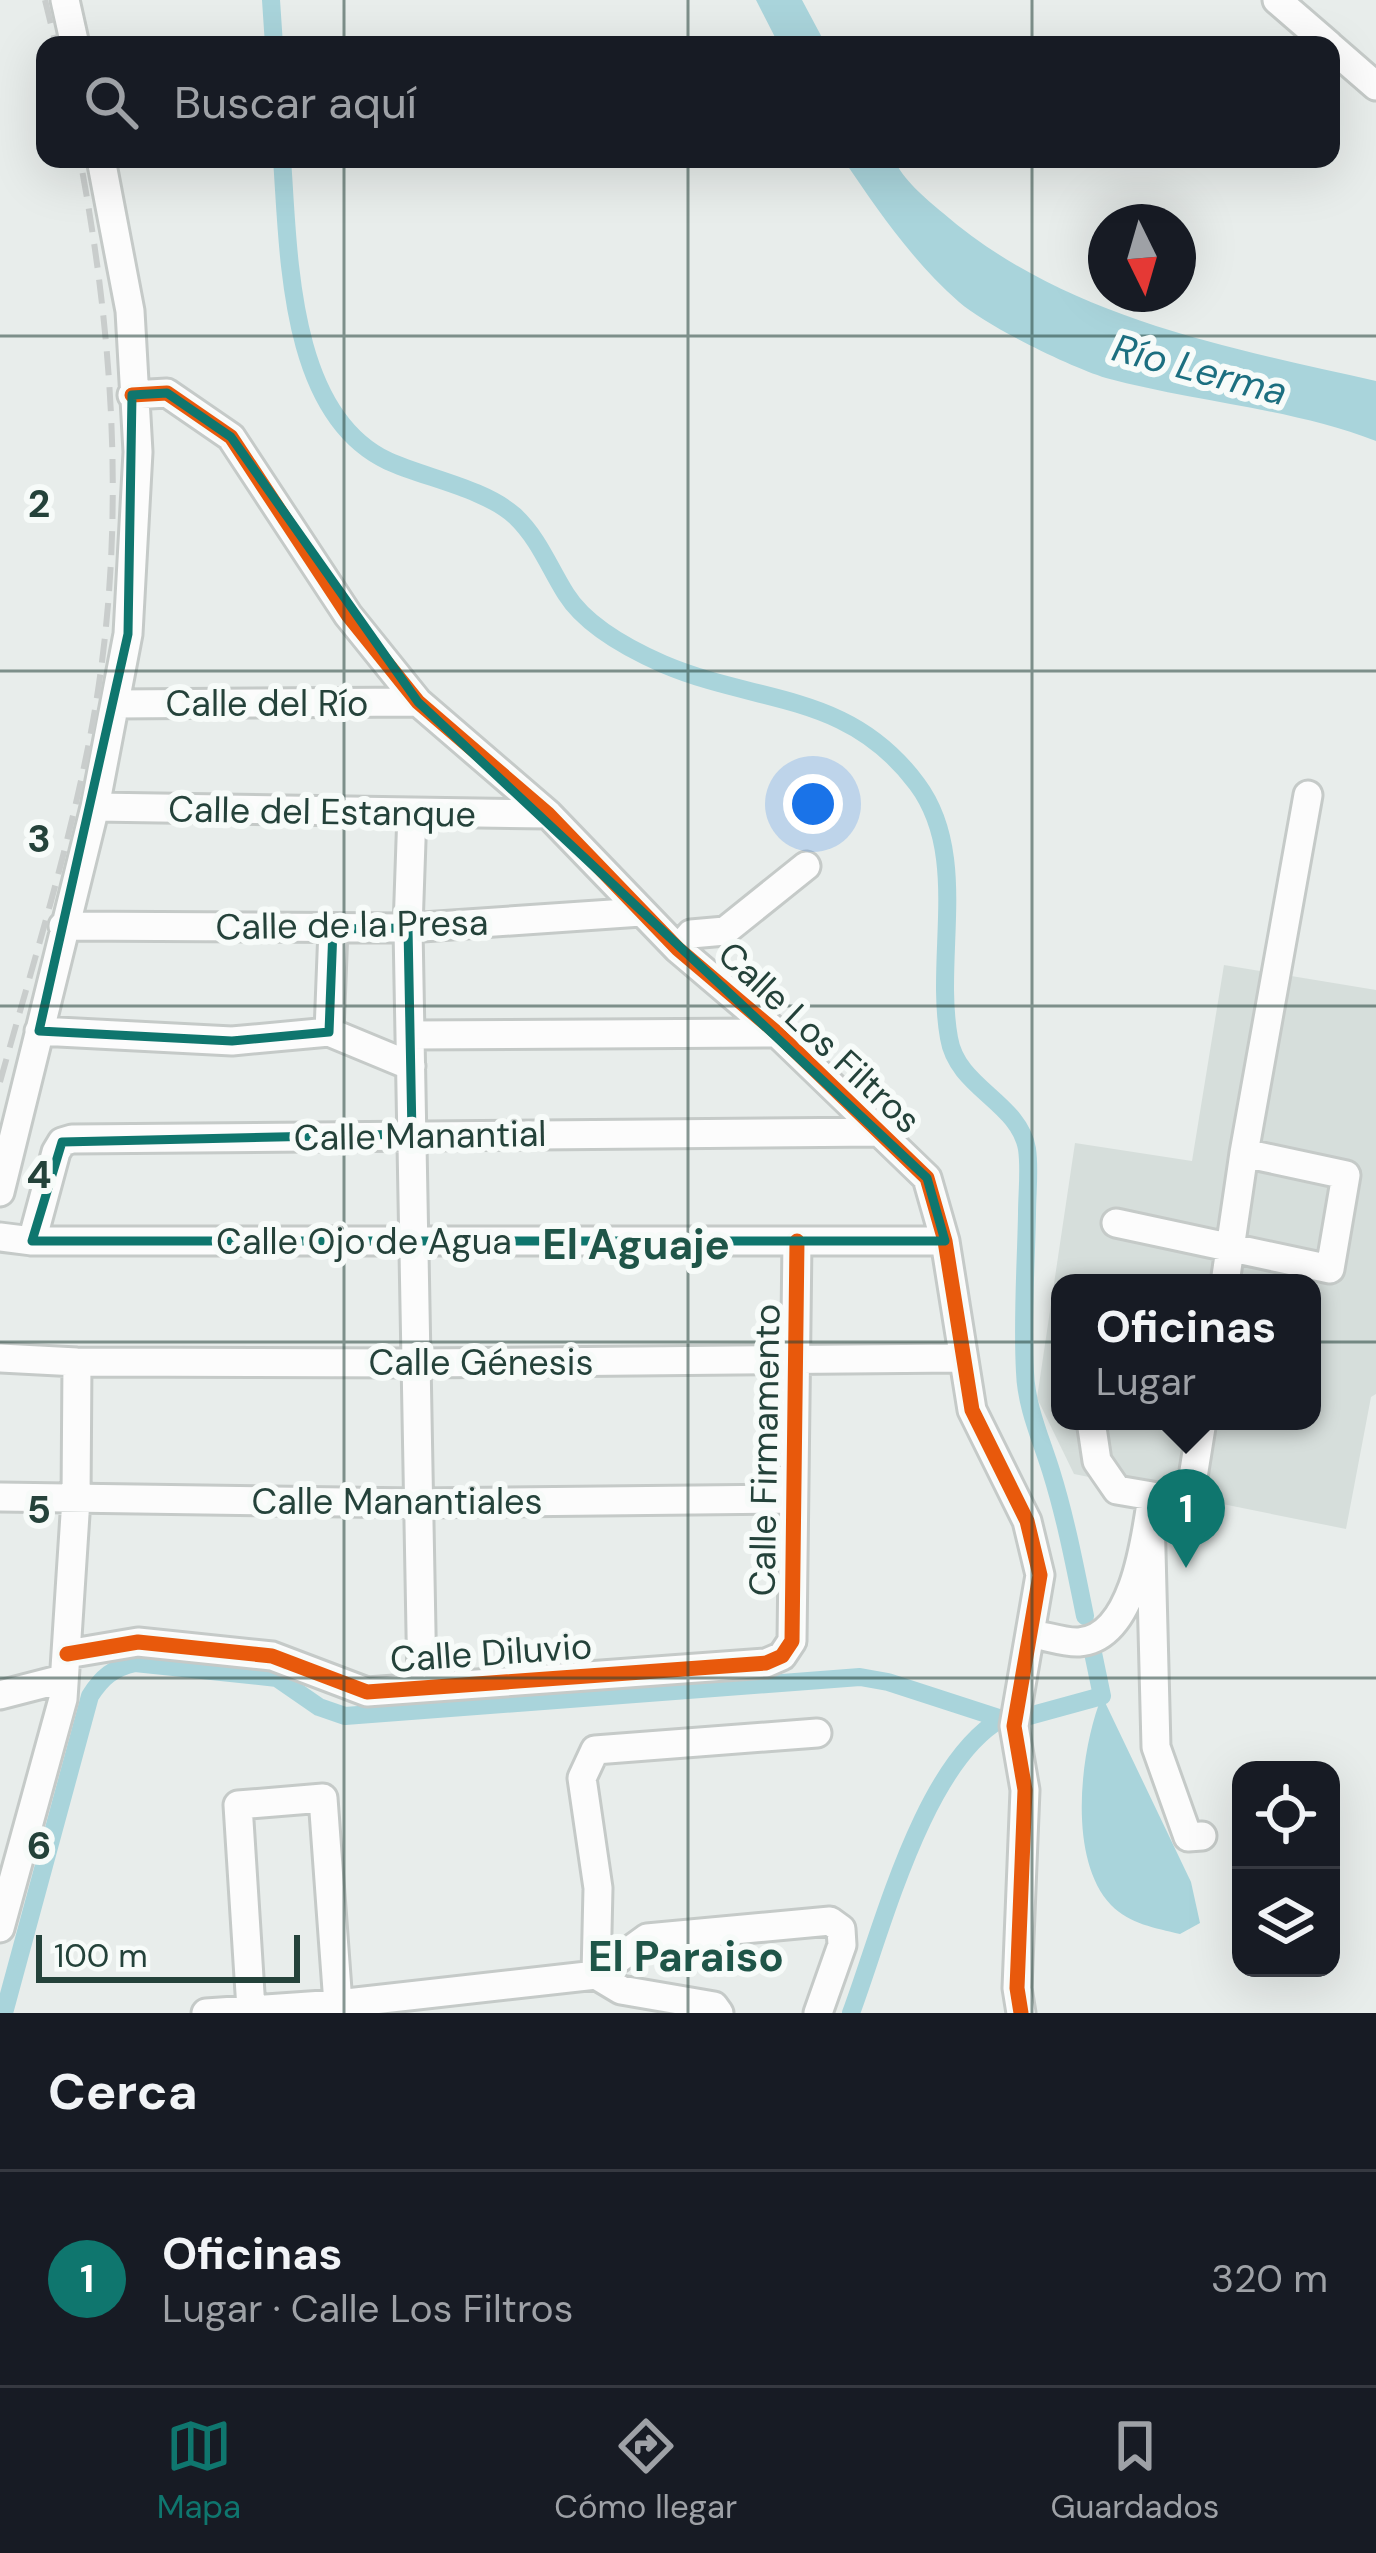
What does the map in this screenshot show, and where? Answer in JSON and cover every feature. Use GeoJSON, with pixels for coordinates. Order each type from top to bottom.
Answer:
{"type":"FeatureCollection","features":[{"type":"Feature","properties":{"kind":"street"},"geometry":{"type":"LineString","coordinates":[[64,0],[73,36]]}},
{"type":"Feature","properties":{"kind":"street"},"geometry":{"type":"LineString","coordinates":[[1277,0],[1318,36]]}},
{"type":"Feature","properties":{"kind":"street"},"geometry":{"type":"LineString","coordinates":[[1340,55],[1376,86]]}},
{"type":"Feature","properties":{"kind":"street"},"geometry":{"type":"LineString","coordinates":[[0,1192],[95,807],[128,634],[138,452],[130,311],[103,168]]}},
{"type":"Feature","properties":{"kind":"street","name":"Calle Los Filtros"},"geometry":{"type":"LineString","coordinates":[[132,395],[166,393],[231,437],[348,615],[418,702],[548,814],[678,949],[778,1033],[927,1178],[945,1241],[972,1410],[1027,1521],[1040,1575],[1015,1726],[1025,1790],[1017,1988],[1021,2013]]}},
{"type":"Feature","properties":{"kind":"street","name":"Calle del Río"},"geometry":{"type":"LineString","coordinates":[[116,704],[418,702]]}},
{"type":"Feature","properties":{"kind":"street"},"geometry":{"type":"LineString","coordinates":[[1226,1274],[1308,795]]}},
{"type":"Feature","properties":{"kind":"street","name":"Calle del Estanque"},"geometry":{"type":"LineString","coordinates":[[95,807],[548,814]]}},
{"type":"Feature","properties":{"kind":"street"},"geometry":{"type":"LineString","coordinates":[[412,812],[408,928],[422,1685]]}},
{"type":"Feature","properties":{"kind":"street"},"geometry":{"type":"LineString","coordinates":[[678,949],[691,934],[725,931],[806,866]]}},
{"type":"Feature","properties":{"kind":"street","name":"Calle de la Presa"},"geometry":{"type":"LineString","coordinates":[[64,926],[408,928],[641,912]]}},
{"type":"Feature","properties":{"kind":"street"},"geometry":{"type":"LineString","coordinates":[[329,1033],[333,929]]}},
{"type":"Feature","properties":{"kind":"street"},"geometry":{"type":"LineString","coordinates":[[39,1031],[232,1042],[329,1033],[411,1066]]}},
{"type":"Feature","properties":{"kind":"street"},"geometry":{"type":"LineString","coordinates":[[410,1035],[778,1033]]}},
{"type":"Feature","properties":{"kind":"street","name":"Calle Manantial"},"geometry":{"type":"LineString","coordinates":[[32,1240],[62,1142],[412,1134],[881,1132]]}},
{"type":"Feature","properties":{"kind":"street"},"geometry":{"type":"LineString","coordinates":[[1116,1222],[1330,1269],[1346,1175],[1244,1153]]}},
{"type":"Feature","properties":{"kind":"street","name":"Calle Ojo de Agua"},"geometry":{"type":"LineString","coordinates":[[0,1237],[945,1241]]}},
{"type":"Feature","properties":{"kind":"street","name":"Calle Firmamento"},"geometry":{"type":"LineString","coordinates":[[782,1656],[792,1641],[797,1241]]}},
{"type":"Feature","properties":{"kind":"street","name":"Calle Génesis"},"geometry":{"type":"LineString","coordinates":[[0,1358],[77,1363],[416,1363],[961,1358]]}},
{"type":"Feature","properties":{"kind":"street"},"geometry":{"type":"LineString","coordinates":[[0,1928],[63,1699],[76,1499],[77,1363]]}},
{"type":"Feature","properties":{"kind":"street"},"geometry":{"type":"LineString","coordinates":[[1092,1430],[1097,1461],[1117,1490],[1151,1504],[1189,1502],[1201,1430]]}},
{"type":"Feature","properties":{"kind":"street","name":"Calle Manantiales"},"geometry":{"type":"LineString","coordinates":[[0,1497],[417,1503],[793,1499]]}},
{"type":"Feature","properties":{"kind":"street"},"geometry":{"type":"LineString","coordinates":[[1032,1634],[1080,1642],[1100,1635],[1114,1622],[1138,1575],[1151,1504]]}},
{"type":"Feature","properties":{"kind":"street"},"geometry":{"type":"LineString","coordinates":[[1151,1504],[1156,1747],[1188,1838],[1202,1836]]}},
{"type":"Feature","properties":{"kind":"street","name":"Calle Diluvio"},"geometry":{"type":"LineString","coordinates":[[0,1695],[138,1642],[272,1656],[367,1692],[766,1664],[782,1656]]}},
{"type":"Feature","properties":{"kind":"street"},"geometry":{"type":"LineString","coordinates":[[719,2013],[714,2006],[623,2002],[596,1975],[598,1888],[582,1778],[595,1750],[817,1732]]}},
{"type":"Feature","properties":{"kind":"street"},"geometry":{"type":"LineString","coordinates":[[251,2009],[238,1805],[323,1798],[338,2004]]}},
{"type":"Feature","properties":{"kind":"street"},"geometry":{"type":"LineString","coordinates":[[206,2013],[338,2004],[596,1975],[647,1938],[830,1921],[841,1929],[842,1946],[818,2013]]}},
{"type":"Feature","properties":{"kind":"highlighted area"},"geometry":{"type":"Polygon","coordinates":[[[167,393],[231,437],[418,702],[927,1178],[945,1241],[32,1241],[62,1142],[412,1134],[408,928],[333,929],[329,1032],[232,1041],[39,1031],[128,634],[132,395],[167,393]]]}},
{"type":"Feature","properties":{"kind":"shaded area"},"geometry":{"type":"Polygon","coordinates":[[[1224,965],[1376,990],[1376,1394],[1371,1397],[1346,1529],[1074,1474],[1053,1430],[1321,1430],[1321,1274],[1055,1274],[1075,1143],[1192,1161],[1224,965]]]}},
{"type":"Feature","properties":{"kind":"shaded area"},"geometry":{"type":"Polygon","coordinates":[[[1051,1304],[1051,1427],[1037,1398],[1051,1304]]]}},
{"type":"Feature","properties":{"kind":"water"},"geometry":{"type":"Polygon","coordinates":[[[756,0],[802,0],[821,36],[774,36],[756,0]]]}},
{"type":"Feature","properties":{"kind":"water","name":"Río Lerma"},"geometry":{"type":"Polygon","coordinates":[[[849,168],[899,168],[922,195],[990,249],[1088,301],[1088,312],[1118,312],[1204,340],[1376,381],[1376,441],[1310,421],[1106,378],[1051,356],[972,312],[926,270],[849,168]]]}},
{"type":"Feature","properties":{"kind":"water"},"geometry":{"type":"Polygon","coordinates":[[[1102,1696],[1191,1882],[1200,1923],[1180,1934],[1118,1911],[1097,1885],[1088,1861],[1083,1833],[1084,1774],[1102,1696]]]}},
{"type":"Feature","properties":{"kind":"waterway"},"geometry":{"type":"LineString","coordinates":[[271,0],[273,36]]}},
{"type":"Feature","properties":{"kind":"waterway"},"geometry":{"type":"LineString","coordinates":[[283,168],[300,328],[312,370],[330,407],[355,438],[388,461],[502,506],[537,544],[575,606],[623,644],[663,664],[800,704],[862,732],[917,784],[933,812],[946,874],[949,1038],[963,1070],[1013,1119],[1027,1149],[1026,1385],[1061,1507],[1085,1616]]}},
{"type":"Feature","properties":{"kind":"waterway"},"geometry":{"type":"LineString","coordinates":[[1029,1716],[1102,1696],[1092,1648]]}},
{"type":"Feature","properties":{"kind":"waterway"},"geometry":{"type":"LineString","coordinates":[[4,2013],[90,1696],[109,1674],[127,1665],[277,1678],[319,1707],[345,1716],[860,1677],[1002,1719]]}},
{"type":"Feature","properties":{"kind":"waterway"},"geometry":{"type":"LineString","coordinates":[[851,2013],[927,1810],[973,1741],[1001,1719]]}},
{"type":"Feature","properties":{"kind":"railway"},"geometry":{"type":"LineString","coordinates":[[45,0],[54,36]]}},
{"type":"Feature","properties":{"kind":"railway"},"geometry":{"type":"LineString","coordinates":[[0,1082],[84,767],[110,580],[113,510],[108,369],[82,168]]}},
{"type":"Feature","properties":{"kind":"cycle path"},"geometry":{"type":"LineString","coordinates":[[132,395],[167,393],[231,437],[348,615],[418,702],[548,814],[678,949],[777,1033],[927,1178],[945,1241],[972,1410],[1027,1521],[1040,1575],[1014,1726],[1025,1790],[1017,1988],[1021,2013]]}},
{"type":"Feature","properties":{"kind":"cycle path"},"geometry":{"type":"LineString","coordinates":[[67,1654],[138,1642],[272,1656],[367,1692],[766,1663],[782,1656],[792,1641],[797,1241]]}},
{"type":"Feature","properties":{"kind":"place","name":"Oficinas"},"geometry":{"type":"Point","coordinates":[1186,1568]}},
{"type":"Feature","properties":{"kind":"district","name":"El Aguaje"},"geometry":{"type":"Point","coordinates":[636,1244]}},
{"type":"Feature","properties":{"kind":"district","name":"El Paraiso"},"geometry":{"type":"Point","coordinates":[686,1956]}}]}
